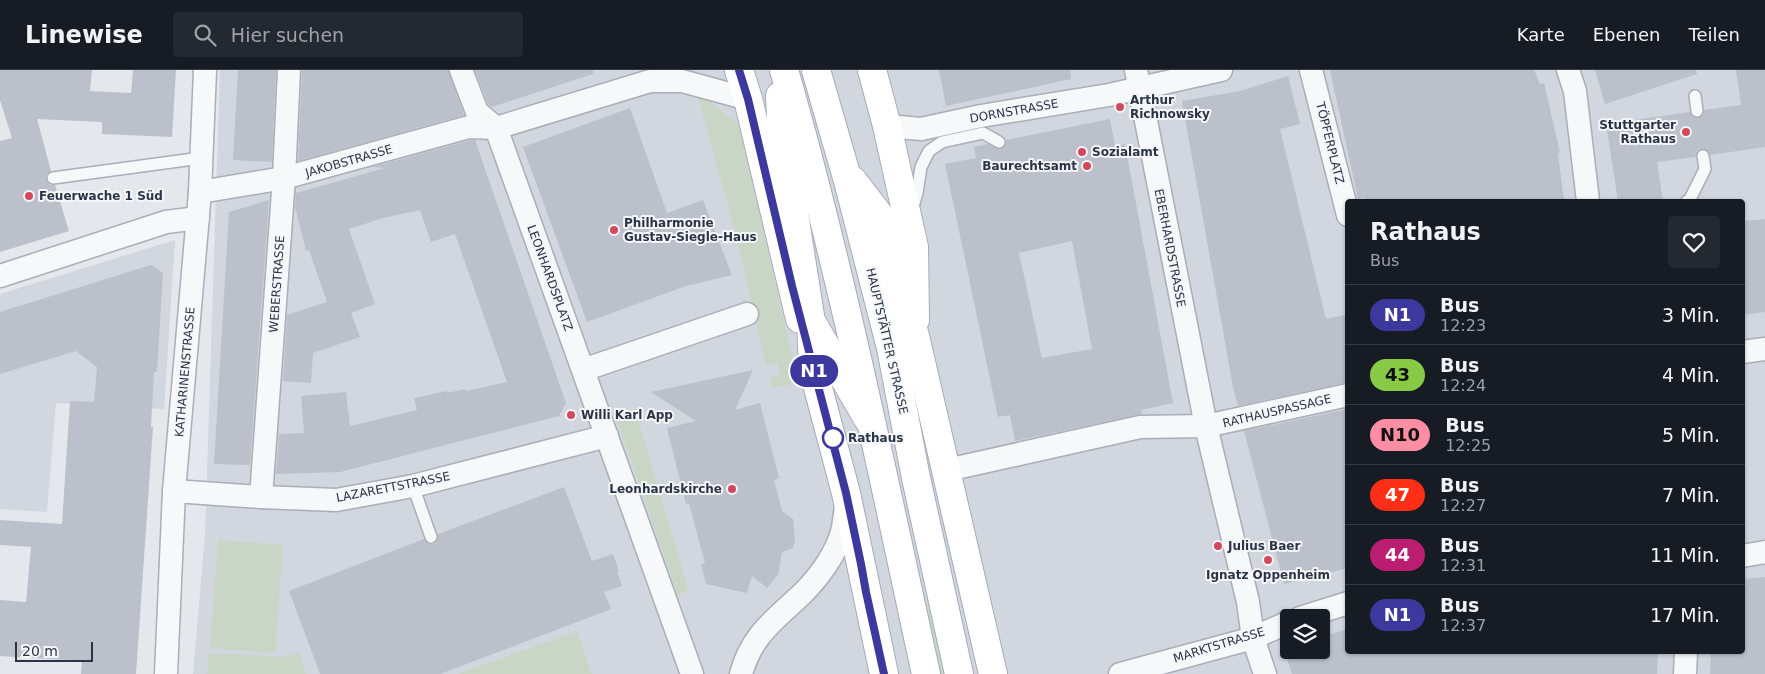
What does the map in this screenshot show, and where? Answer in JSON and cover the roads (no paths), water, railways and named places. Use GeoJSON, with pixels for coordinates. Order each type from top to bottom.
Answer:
{"type":"FeatureCollection","features":[{"type":"Feature","properties":{"kind":"main road"},"geometry":{"type":"LineString","coordinates":[[739,70],[748,99],[792,286],[847,499],[884,674]]}},
{"type":"Feature","properties":{"kind":"main road"},"geometry":{"type":"LineString","coordinates":[[779,70],[782,137],[811,322],[814,369]]}},
{"type":"Feature","properties":{"kind":"main road"},"geometry":{"type":"LineString","coordinates":[[784,70],[812,168],[844,298],[926,674]]}},
{"type":"Feature","properties":{"kind":"main road","name":"HAUPTSTÄTTER STRASSE"},"geometry":{"type":"LineString","coordinates":[[816,70],[845,170],[891,348],[916,478],[959,674]]}},
{"type":"Feature","properties":{"kind":"main road"},"geometry":{"type":"LineString","coordinates":[[872,70],[887,126],[914,247],[915,336]]}},
{"type":"Feature","properties":{"kind":"main road"},"geometry":{"type":"LineString","coordinates":[[845,170],[882,219],[915,336],[993,674]]}},
{"type":"Feature","properties":{"kind":"main road"},"geometry":{"type":"LineString","coordinates":[[792,286],[871,424]]}},
{"type":"Feature","properties":{"kind":"main road"},"geometry":{"type":"LineString","coordinates":[[982,627],[1008,674]]}},
{"type":"Feature","properties":{"kind":"street","name":"KATHARINENSTRASSE"},"geometry":{"type":"LineString","coordinates":[[166,674],[174,491],[200,192],[205,70]]}},
{"type":"Feature","properties":{"kind":"street","name":"WEBERSTRASSE"},"geometry":{"type":"LineString","coordinates":[[261,497],[284,178],[289,70]]}},
{"type":"Feature","properties":{"kind":"street"},"geometry":{"type":"LineString","coordinates":[[461,70],[476,110],[496,128],[650,80],[682,81],[748,99]]}},
{"type":"Feature","properties":{"kind":"street","name":"DORNSTRASSE"},"geometry":{"type":"LineString","coordinates":[[887,126],[921,128],[981,116],[1138,79],[1221,70]]}},
{"type":"Feature","properties":{"kind":"street","name":"TÖPFERPLATZ"},"geometry":{"type":"LineString","coordinates":[[1312,70],[1345,203]]}},
{"type":"Feature","properties":{"kind":"street"},"geometry":{"type":"LineString","coordinates":[[1568,70],[1575,91],[1588,199]]}},
{"type":"Feature","properties":{"kind":"street","name":"EBERHARDSTRASSE"},"geometry":{"type":"LineString","coordinates":[[1138,79],[1206,426],[1248,602],[1254,638],[1265,674]]}},
{"type":"Feature","properties":{"kind":"street","name":"JAKOBSTRASSE"},"geometry":{"type":"LineString","coordinates":[[200,192],[284,178],[469,127],[496,128]]}},
{"type":"Feature","properties":{"kind":"street","name":"LEONHARDSPLATZ"},"geometry":{"type":"LineString","coordinates":[[496,128],[692,674]]}},
{"type":"Feature","properties":{"kind":"street"},"geometry":{"type":"LineString","coordinates":[[0,276],[166,222],[198,218]]}},
{"type":"Feature","properties":{"kind":"street"},"geometry":{"type":"LineString","coordinates":[[583,370],[747,314]]}},
{"type":"Feature","properties":{"kind":"street"},"geometry":{"type":"LineString","coordinates":[[1745,352],[1765,349]]}},
{"type":"Feature","properties":{"kind":"street","name":"RATHAUSPASSAGE"},"geometry":{"type":"LineString","coordinates":[[1206,426],[1345,396]]}},
{"type":"Feature","properties":{"kind":"street"},"geometry":{"type":"LineString","coordinates":[[947,470],[1140,427],[1206,426]]}},
{"type":"Feature","properties":{"kind":"street","name":"LAZARETTSTRASSE"},"geometry":{"type":"LineString","coordinates":[[174,491],[336,500],[413,486],[607,436]]}},
{"type":"Feature","properties":{"kind":"street"},"geometry":{"type":"LineString","coordinates":[[741,674],[756,641],[772,621],[812,583],[834,552],[842,532],[847,499]]}},
{"type":"Feature","properties":{"kind":"street"},"geometry":{"type":"LineString","coordinates":[[1745,555],[1765,552]]}},
{"type":"Feature","properties":{"kind":"street"},"geometry":{"type":"LineString","coordinates":[[1329,609],[1345,604]]}},
{"type":"Feature","properties":{"kind":"street","name":"MARKTSTRASSE"},"geometry":{"type":"LineString","coordinates":[[1120,674],[1254,638],[1280,626]]}},
{"type":"Feature","properties":{"kind":"street"},"geometry":{"type":"LineString","coordinates":[[1685,674],[1686,654]]}},
{"type":"Feature","properties":{"kind":"lane"},"geometry":{"type":"LineString","coordinates":[[1695,96],[1697,111]]}},
{"type":"Feature","properties":{"kind":"lane"},"geometry":{"type":"LineString","coordinates":[[909,221],[917,193],[921,167],[929,152],[942,142],[983,133],[998,142],[992,121],[981,116]]}},
{"type":"Feature","properties":{"kind":"lane"},"geometry":{"type":"LineString","coordinates":[[1690,199],[1704,169],[1703,156]]}},
{"type":"Feature","properties":{"kind":"lane"},"geometry":{"type":"LineString","coordinates":[[53,178],[201,158]]}},
{"type":"Feature","properties":{"kind":"lane"},"geometry":{"type":"LineString","coordinates":[[413,486],[431,537]]}},
{"type":"Feature","properties":{"kind":"place","name":"Arthur Richnowsky"},"geometry":{"type":"Point","coordinates":[1120,107]}},
{"type":"Feature","properties":{"kind":"place","name":"Stuttgarter Rathaus"},"geometry":{"type":"Point","coordinates":[1686,132]}},
{"type":"Feature","properties":{"kind":"place","name":"Sozialamt"},"geometry":{"type":"Point","coordinates":[1082,152]}},
{"type":"Feature","properties":{"kind":"place","name":"Baurechtsamt"},"geometry":{"type":"Point","coordinates":[1087,166]}},
{"type":"Feature","properties":{"kind":"place","name":"Feuerwache 1 Süd"},"geometry":{"type":"Point","coordinates":[29,196]}},
{"type":"Feature","properties":{"kind":"place","name":"Philharmonie Gustav-Siegle-Haus"},"geometry":{"type":"Point","coordinates":[614,230]}},
{"type":"Feature","properties":{"kind":"place","name":"Willi Karl App"},"geometry":{"type":"Point","coordinates":[571,415]}},
{"type":"Feature","properties":{"kind":"place","name":"Rathaus"},"geometry":{"type":"Point","coordinates":[833,438]}},
{"type":"Feature","properties":{"kind":"place","name":"Leonhardskirche"},"geometry":{"type":"Point","coordinates":[732,489]}},
{"type":"Feature","properties":{"kind":"place","name":"Julius Baer"},"geometry":{"type":"Point","coordinates":[1218,546]}},
{"type":"Feature","properties":{"kind":"place","name":"Ignatz Oppenheim"},"geometry":{"type":"Point","coordinates":[1268,560]}}]}
